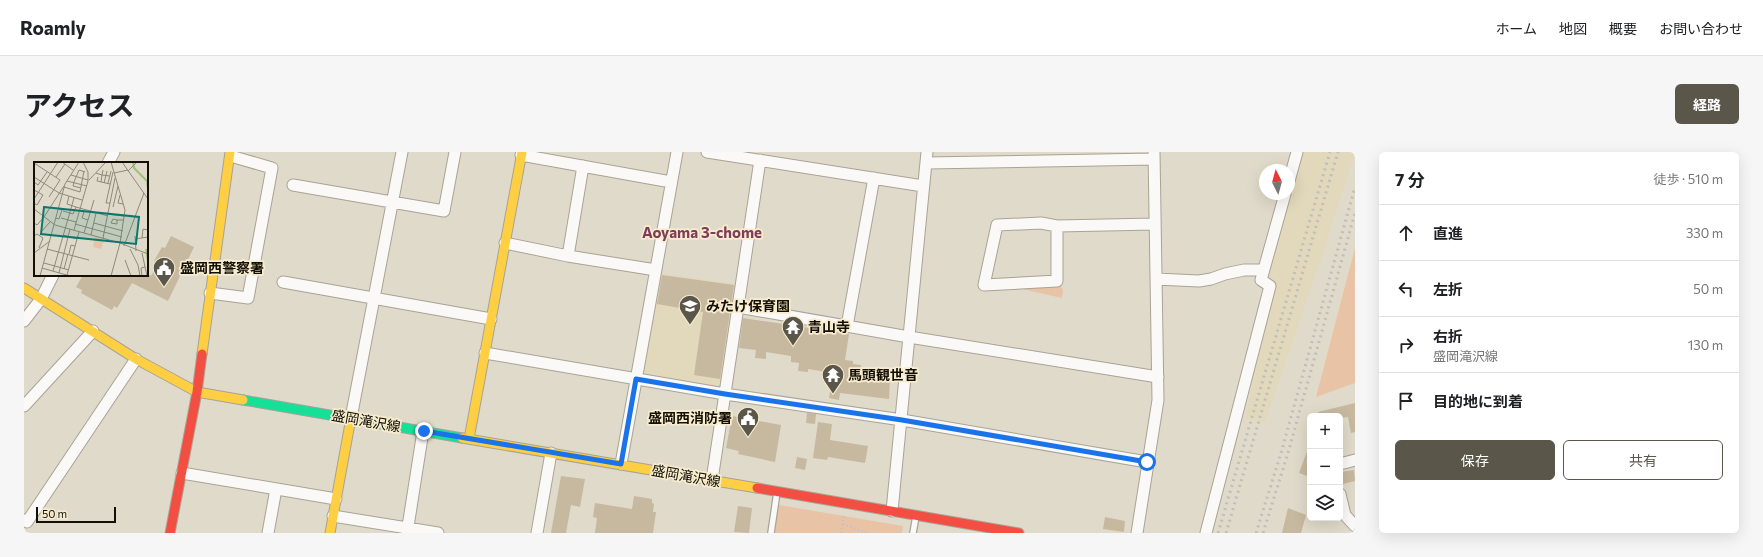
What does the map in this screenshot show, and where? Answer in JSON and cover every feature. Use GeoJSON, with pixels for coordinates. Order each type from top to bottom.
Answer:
{"type":"FeatureCollection","features":[{"type":"Feature","properties":{"kind":"main road"},"geometry":{"type":"LineString","coordinates":[[170,533],[197,392],[210,293],[232,154]]}},
{"type":"Feature","properties":{"kind":"main road"},"geometry":{"type":"LineString","coordinates":[[469,439],[521,154]]}},
{"type":"Feature","properties":{"kind":"main road","name":"盛岡滝沢線"},"geometry":{"type":"LineString","coordinates":[[24,288],[136,359],[197,392],[1019,533]]}},
{"type":"Feature","properties":{"kind":"main road"},"geometry":{"type":"LineString","coordinates":[[330,533],[351,418]]}},
{"type":"Feature","properties":{"kind":"street"},"geometry":{"type":"LineString","coordinates":[[109,162],[114,152]]}},
{"type":"Feature","properties":{"kind":"street"},"geometry":{"type":"LineString","coordinates":[[351,418],[402,152]]}},
{"type":"Feature","properties":{"kind":"street"},"geometry":{"type":"LineString","coordinates":[[293,185],[444,211],[455,152]]}},
{"type":"Feature","properties":{"kind":"street"},"geometry":{"type":"LineString","coordinates":[[621,464],[677,152]]}},
{"type":"Feature","properties":{"kind":"street"},"geometry":{"type":"LineString","coordinates":[[707,152],[923,186]]}},
{"type":"Feature","properties":{"kind":"street"},"geometry":{"type":"LineString","coordinates":[[1294,164],[1297,152]]}},
{"type":"Feature","properties":{"kind":"street"},"geometry":{"type":"LineString","coordinates":[[210,293],[248,298],[272,168],[232,154]]}},
{"type":"Feature","properties":{"kind":"street"},"geometry":{"type":"LineString","coordinates":[[521,154],[671,182]]}},
{"type":"Feature","properties":{"kind":"street"},"geometry":{"type":"LineString","coordinates":[[892,511],[902,420],[926,157],[1154,155],[1158,400],[1137,533]]}},
{"type":"Feature","properties":{"kind":"street"},"geometry":{"type":"LineString","coordinates":[[712,480],[760,160]]}},
{"type":"Feature","properties":{"kind":"street"},"geometry":{"type":"LineString","coordinates":[[568,256],[583,166]]}},
{"type":"Feature","properties":{"kind":"street"},"geometry":{"type":"LineString","coordinates":[[847,326],[874,178]]}},
{"type":"Feature","properties":{"kind":"street"},"geometry":{"type":"LineString","coordinates":[[1206,533],[1270,286],[1261,280],[1283,200]]}},
{"type":"Feature","properties":{"kind":"street"},"geometry":{"type":"LineString","coordinates":[[1057,226],[1057,281],[984,284],[997,225],[1041,223],[1057,226],[1154,224]]}},
{"type":"Feature","properties":{"kind":"street"},"geometry":{"type":"LineString","coordinates":[[505,243],[568,256],[656,270]]}},
{"type":"Feature","properties":{"kind":"street"},"geometry":{"type":"LineString","coordinates":[[1156,279],[1211,279],[1244,270],[1263,270]]}},
{"type":"Feature","properties":{"kind":"street"},"geometry":{"type":"LineString","coordinates":[[24,321],[41,299],[52,276]]}},
{"type":"Feature","properties":{"kind":"street"},"geometry":{"type":"LineString","coordinates":[[283,282],[491,319]]}},
{"type":"Feature","properties":{"kind":"street"},"geometry":{"type":"LineString","coordinates":[[738,307],[909,337],[1158,377]]}},
{"type":"Feature","properties":{"kind":"street"},"geometry":{"type":"LineString","coordinates":[[24,406],[93,331]]}},
{"type":"Feature","properties":{"kind":"street"},"geometry":{"type":"LineString","coordinates":[[485,353],[725,394],[902,420],[1147,462]]}},
{"type":"Feature","properties":{"kind":"street"},"geometry":{"type":"LineString","coordinates":[[24,520],[27,522],[136,359]]}},
{"type":"Feature","properties":{"kind":"street"},"geometry":{"type":"LineString","coordinates":[[408,531],[424,431]]}},
{"type":"Feature","properties":{"kind":"street"},"geometry":{"type":"LineString","coordinates":[[537,533],[550,453]]}},
{"type":"Feature","properties":{"kind":"street"},"geometry":{"type":"LineString","coordinates":[[1343,463],[1355,460]]}},
{"type":"Feature","properties":{"kind":"street"},"geometry":{"type":"LineString","coordinates":[[182,473],[336,499]]}},
{"type":"Feature","properties":{"kind":"street"},"geometry":{"type":"LineString","coordinates":[[268,533],[276,489]]}},
{"type":"Feature","properties":{"kind":"street"},"geometry":{"type":"LineString","coordinates":[[1343,507],[1345,515],[1355,526]]}},
{"type":"Feature","properties":{"kind":"street"},"geometry":{"type":"LineString","coordinates":[[333,516],[408,531],[438,533]]}},
{"type":"Feature","properties":{"kind":"lane"},"geometry":{"type":"LineString","coordinates":[[771,533],[777,492]]}},
{"type":"Feature","properties":{"kind":"lane"},"geometry":{"type":"LineString","coordinates":[[914,533],[916,515]]}},
{"type":"Feature","properties":{"kind":"path"},"geometry":{"type":"LineString","coordinates":[[841,533],[844,514]]}},
{"type":"Feature","properties":{"kind":"path"},"geometry":{"type":"LineString","coordinates":[[842,524],[867,533]]}},
{"type":"Feature","properties":{"kind":"shaded area"},"geometry":{"type":"Polygon","coordinates":[[[1302,152],[1355,152],[1323,253],[1265,423],[1245,418],[1275,283],[1264,279],[1288,200],[1295,200],[1295,175],[1302,152]]]}},
{"type":"Feature","properties":{"kind":"shaded area"},"geometry":{"type":"Polygon","coordinates":[[[1355,248],[1355,383],[1316,397],[1355,248]]]}},
{"type":"Feature","properties":{"kind":"shaded area","name":"みたけ保育園"},"geometry":{"type":"Polygon","coordinates":[[[659,273],[736,284],[722,380],[713,386],[646,375],[644,369],[659,273]]]}},
{"type":"Feature","properties":{"kind":"shaded area"},"geometry":{"type":"Polygon","coordinates":[[[1060,285],[1063,290],[1062,298],[1008,286],[1060,285]]]}},
{"type":"Feature","properties":{"kind":"shaded area"},"geometry":{"type":"Polygon","coordinates":[[[779,505],[903,526],[902,533],[775,533],[779,505]]]}},
{"type":"Feature","properties":{"kind":"building"},"geometry":{"type":"Polygon","coordinates":[[[171,236],[194,247],[168,301],[132,283],[117,308],[114,306],[112,310],[81,293],[82,290],[76,287],[82,276],[152,275],[157,263],[154,261],[162,247],[165,248],[171,236]]]}},
{"type":"Feature","properties":{"kind":"building"},"geometry":{"type":"Polygon","coordinates":[[[662,275],[734,285],[720,379],[694,375],[703,312],[657,304],[662,275]]]}},
{"type":"Feature","properties":{"kind":"building"},"geometry":{"type":"Polygon","coordinates":[[[743,318],[849,334],[845,360],[853,361],[853,364],[861,365],[860,373],[885,376],[885,379],[890,379],[889,399],[840,393],[839,400],[829,398],[833,373],[808,369],[808,372],[798,371],[799,363],[791,362],[791,356],[766,352],[766,359],[755,358],[756,350],[739,348],[743,318]]]}},
{"type":"Feature","properties":{"kind":"building"},"geometry":{"type":"Polygon","coordinates":[[[1355,403],[1355,432],[1351,433],[1348,417],[1343,418],[1343,413],[1318,412],[1355,403]]]}},
{"type":"Feature","properties":{"kind":"building"},"geometry":{"type":"Polygon","coordinates":[[[807,413],[816,414],[815,424],[806,423],[807,413]]]}},
{"type":"Feature","properties":{"kind":"building"},"geometry":{"type":"Polygon","coordinates":[[[732,416],[781,425],[775,462],[738,454],[739,451],[726,448],[732,416]]]}},
{"type":"Feature","properties":{"kind":"building"},"geometry":{"type":"Polygon","coordinates":[[[818,422],[832,424],[830,440],[868,446],[865,463],[828,457],[827,460],[813,458],[818,422]]]}},
{"type":"Feature","properties":{"kind":"building"},"geometry":{"type":"Polygon","coordinates":[[[1307,451],[1307,476],[1299,473],[1307,451]]]}},
{"type":"Feature","properties":{"kind":"building"},"geometry":{"type":"Polygon","coordinates":[[[797,457],[807,459],[805,470],[795,468],[797,457]]]}},
{"type":"Feature","properties":{"kind":"building"},"geometry":{"type":"Polygon","coordinates":[[[1354,470],[1355,481],[1343,484],[1343,472],[1354,470]]]}},
{"type":"Feature","properties":{"kind":"building"},"geometry":{"type":"Polygon","coordinates":[[[561,476],[585,479],[580,507],[571,505],[566,533],[551,533],[561,476]]]}},
{"type":"Feature","properties":{"kind":"building"},"geometry":{"type":"Polygon","coordinates":[[[634,496],[652,499],[652,503],[654,504],[653,512],[656,512],[653,533],[595,533],[597,518],[593,517],[595,503],[632,509],[634,496]]]}},
{"type":"Feature","properties":{"kind":"building"},"geometry":{"type":"Polygon","coordinates":[[[738,506],[752,508],[749,533],[734,532],[738,506]]]}},
{"type":"Feature","properties":{"kind":"building"},"geometry":{"type":"Polygon","coordinates":[[[1288,508],[1306,515],[1301,533],[1282,533],[1288,508]]]}},
{"type":"Feature","properties":{"kind":"building"},"geometry":{"type":"Polygon","coordinates":[[[1105,517],[1125,521],[1124,532],[1103,529],[1105,517]]]}},
{"type":"Feature","properties":{"kind":"railway"},"geometry":{"type":"LineString","coordinates":[[1218,533],[1330,152]]}},
{"type":"Feature","properties":{"kind":"railway"},"geometry":{"type":"LineString","coordinates":[[1226,533],[1338,152]]}},
{"type":"Feature","properties":{"kind":"railway"},"geometry":{"type":"LineString","coordinates":[[1256,533],[1281,453],[1355,187]]}},
{"type":"Feature","properties":{"kind":"railway"},"geometry":{"type":"LineString","coordinates":[[1263,533],[1288,453],[1355,213]]}},
{"type":"Feature","properties":{"kind":"traffic: fast"},"geometry":{"type":"LineString","coordinates":[[243,400],[462,438]]}},
{"type":"Feature","properties":{"kind":"traffic: slow"},"geometry":{"type":"LineString","coordinates":[[202,354],[230,152]]}},
{"type":"Feature","properties":{"kind":"traffic: slow"},"geometry":{"type":"LineString","coordinates":[[469,439],[522,152]]}},
{"type":"Feature","properties":{"kind":"traffic: slow"},"geometry":{"type":"LineString","coordinates":[[24,288],[136,359],[197,392],[243,400]]}},
{"type":"Feature","properties":{"kind":"traffic: slow"},"geometry":{"type":"LineString","coordinates":[[330,533],[351,418]]}},
{"type":"Feature","properties":{"kind":"traffic: slow"},"geometry":{"type":"LineString","coordinates":[[462,438],[757,488]]}},
{"type":"Feature","properties":{"kind":"traffic: jam"},"geometry":{"type":"LineString","coordinates":[[170,533],[197,392],[202,354]]}},
{"type":"Feature","properties":{"kind":"traffic: jam"},"geometry":{"type":"LineString","coordinates":[[757,488],[1019,533]]}},
{"type":"Feature","properties":{"kind":"place","name":"盛岡西警察署"},"geometry":{"type":"Point","coordinates":[164,288]}},
{"type":"Feature","properties":{"kind":"place","name":"みたけ保育園"},"geometry":{"type":"Point","coordinates":[690,326]}},
{"type":"Feature","properties":{"kind":"place","name":"青山寺"},"geometry":{"type":"Point","coordinates":[793,346]}},
{"type":"Feature","properties":{"kind":"place","name":"馬頭観世音"},"geometry":{"type":"Point","coordinates":[833,394]}},
{"type":"Feature","properties":{"kind":"place","name":"盛岡西消防署"},"geometry":{"type":"Point","coordinates":[748,438]}},
{"type":"Feature","properties":{"kind":"district","name":"Aoyama 3-chome"},"geometry":{"type":"Point","coordinates":[702,233]}},
{"type":"Feature","properties":{"kind":"route"},"geometry":{"type":"LineString","coordinates":[[424,431],[621,464],[636,379],[725,394],[902,420],[1147,462]]}}]}
